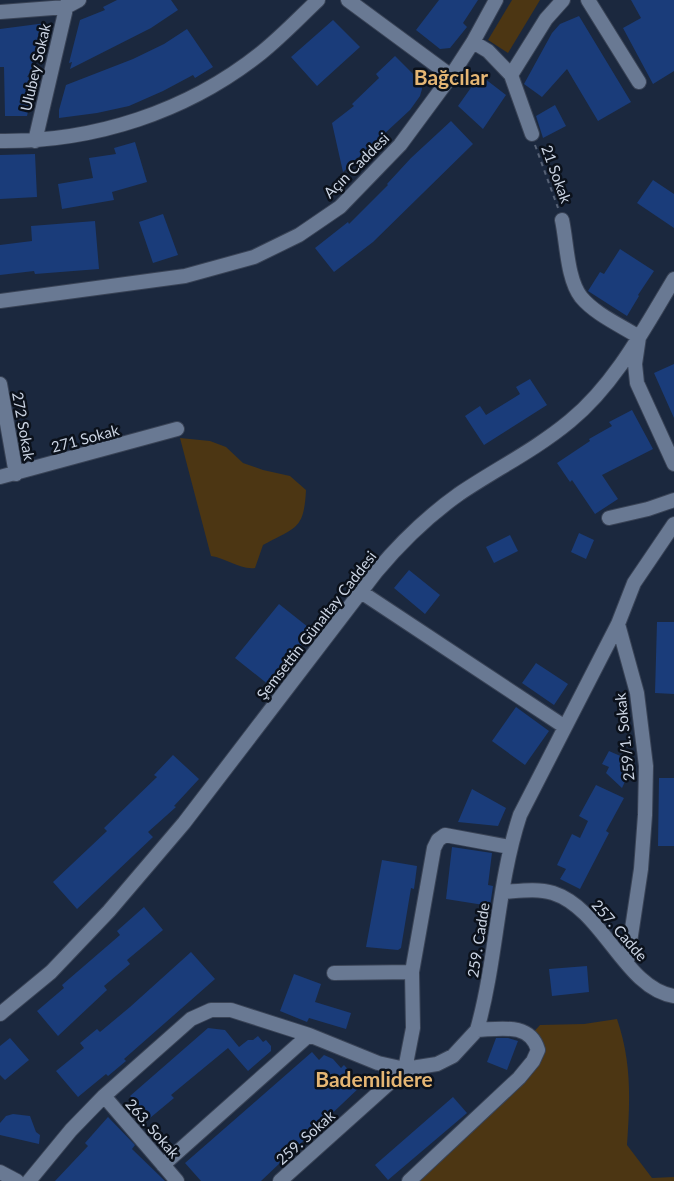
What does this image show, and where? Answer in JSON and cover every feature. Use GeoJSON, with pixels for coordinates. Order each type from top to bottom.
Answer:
{"type":"FeatureCollection","features":[{"type":"Feature","properties":{"kind":"street"},"geometry":{"type":"LineString","coordinates":[[0,141],[34,141],[146,118],[192,98],[217,85],[262,53],[318,0]]}},
{"type":"Feature","properties":{"kind":"street"},"geometry":{"type":"LineString","coordinates":[[348,0],[451,76]]}},
{"type":"Feature","properties":{"kind":"street","name":"Açın Caddesi"},"geometry":{"type":"LineString","coordinates":[[0,301],[185,276],[254,257],[299,235],[340,207],[400,146],[451,76],[496,0]]}},
{"type":"Feature","properties":{"kind":"street"},"geometry":{"type":"LineString","coordinates":[[511,75],[546,20],[563,0]]}},
{"type":"Feature","properties":{"kind":"street"},"geometry":{"type":"LineString","coordinates":[[588,0],[639,82]]}},
{"type":"Feature","properties":{"kind":"street"},"geometry":{"type":"LineString","coordinates":[[0,12],[71,2]]}},
{"type":"Feature","properties":{"kind":"street","name":"Ulubey Sokak"},"geometry":{"type":"LineString","coordinates":[[34,141],[71,2]]}},
{"type":"Feature","properties":{"kind":"street"},"geometry":{"type":"LineString","coordinates":[[473,42],[488,51],[511,75],[532,134]]}},
{"type":"Feature","properties":{"kind":"street"},"geometry":{"type":"LineString","coordinates":[[562,220],[570,270],[578,292],[590,306],[639,337],[635,364],[638,383],[674,464]]}},
{"type":"Feature","properties":{"kind":"street","name":"Şemsettin Günaltay Caddesi"},"geometry":{"type":"LineString","coordinates":[[0,1014],[51,972],[109,911],[184,823],[395,550],[417,528],[458,495],[554,434],[588,405],[605,386],[639,337],[674,279]]}},
{"type":"Feature","properties":{"kind":"street","name":"272 Sokak"},"geometry":{"type":"LineString","coordinates":[[0,385],[16,474]]}},
{"type":"Feature","properties":{"kind":"street","name":"271 Sokak"},"geometry":{"type":"LineString","coordinates":[[0,477],[177,429]]}},
{"type":"Feature","properties":{"kind":"street"},"geometry":{"type":"LineString","coordinates":[[609,518],[674,500]]}},
{"type":"Feature","properties":{"kind":"street"},"geometry":{"type":"LineString","coordinates":[[618,624],[634,583],[674,524]]}},
{"type":"Feature","properties":{"kind":"street"},"geometry":{"type":"LineString","coordinates":[[361,592],[565,727]]}},
{"type":"Feature","properties":{"kind":"street","name":"259. Cadde"},"geometry":{"type":"LineString","coordinates":[[477,1030],[486,999],[510,847],[520,815],[618,624]]}},
{"type":"Feature","properties":{"kind":"street","name":"259/1. Sokak"},"geometry":{"type":"LineString","coordinates":[[618,624],[637,693],[646,766],[641,869],[627,962]]}},
{"type":"Feature","properties":{"kind":"street"},"geometry":{"type":"LineString","coordinates":[[405,1069],[413,1028],[412,972],[434,848],[438,840],[445,835],[510,847]]}},
{"type":"Feature","properties":{"kind":"street","name":"257. Cadde"},"geometry":{"type":"LineString","coordinates":[[503,892],[527,890],[552,892],[571,900],[587,915],[642,980],[657,990],[674,996]]}},
{"type":"Feature","properties":{"kind":"street"},"geometry":{"type":"LineString","coordinates":[[334,973],[412,972]]}},
{"type":"Feature","properties":{"kind":"street"},"geometry":{"type":"LineString","coordinates":[[29,1181],[71,1130],[104,1096],[190,1019],[211,1010],[231,1010],[309,1035],[378,1062],[405,1069],[437,1064],[453,1056],[477,1030],[516,1029],[535,1040],[538,1050],[533,1061],[519,1078],[409,1181]]}},
{"type":"Feature","properties":{"kind":"street"},"geometry":{"type":"LineString","coordinates":[[163,1165],[309,1035]]}},
{"type":"Feature","properties":{"kind":"street","name":"259. Sokak"},"geometry":{"type":"LineString","coordinates":[[280,1181],[405,1069]]}},
{"type":"Feature","properties":{"kind":"street","name":"263. Sokak"},"geometry":{"type":"LineString","coordinates":[[104,1096],[177,1181]]}},
{"type":"Feature","properties":{"kind":"street"},"geometry":{"type":"LineString","coordinates":[[0,1172],[17,1181]]}},
{"type":"Feature","properties":{"kind":"path","name":"21 Sokak"},"geometry":{"type":"LineString","coordinates":[[532,134],[562,220]]}},
{"type":"Feature","properties":{"kind":"shaded area"},"geometry":{"type":"Polygon","coordinates":[[[512,0],[540,0],[508,53],[488,40],[512,0]]]}},
{"type":"Feature","properties":{"kind":"shaded area"},"geometry":{"type":"Polygon","coordinates":[[[180,438],[210,441],[226,447],[243,463],[290,476],[306,490],[300,520],[291,530],[263,545],[255,568],[244,567],[211,556],[180,438]]]}},
{"type":"Feature","properties":{"kind":"shaded area"},"geometry":{"type":"Polygon","coordinates":[[[617,1019],[628,1066],[627,1145],[652,1178],[674,1177],[674,1181],[409,1181],[533,1061],[530,1036],[540,1025],[584,1024],[617,1019]]]}},
{"type":"Feature","properties":{"kind":"building"},"geometry":{"type":"Polygon","coordinates":[[[117,0],[171,0],[178,10],[151,28],[70,69],[72,62],[69,63],[80,20],[105,10],[103,7],[117,0]]]}},
{"type":"Feature","properties":{"kind":"building"},"geometry":{"type":"Polygon","coordinates":[[[439,0],[478,0],[463,23],[467,27],[450,48],[440,49],[416,30],[439,0]]]}},
{"type":"Feature","properties":{"kind":"building"},"geometry":{"type":"Polygon","coordinates":[[[631,0],[674,0],[674,71],[653,84],[623,28],[641,18],[631,0]]]}},
{"type":"Feature","properties":{"kind":"building"},"geometry":{"type":"Polygon","coordinates":[[[579,16],[631,102],[598,121],[567,69],[542,97],[524,84],[552,33],[560,24],[579,16]]]}},
{"type":"Feature","properties":{"kind":"building"},"geometry":{"type":"Polygon","coordinates":[[[333,20],[360,47],[317,86],[291,57],[333,20]]]}},
{"type":"Feature","properties":{"kind":"building"},"geometry":{"type":"Polygon","coordinates":[[[46,23],[48,28],[42,52],[27,77],[36,76],[27,116],[5,116],[4,67],[0,67],[0,29],[46,23]]]}},
{"type":"Feature","properties":{"kind":"building"},"geometry":{"type":"Polygon","coordinates":[[[187,29],[213,67],[195,78],[193,75],[129,106],[59,118],[66,85],[133,59],[164,44],[187,29]]]}},
{"type":"Feature","properties":{"kind":"building"},"geometry":{"type":"Polygon","coordinates":[[[395,56],[421,82],[420,96],[410,110],[343,172],[332,123],[354,106],[352,104],[379,78],[376,74],[395,56]]]}},
{"type":"Feature","properties":{"kind":"building"},"geometry":{"type":"Polygon","coordinates":[[[480,75],[506,95],[483,129],[458,106],[480,75]]]}},
{"type":"Feature","properties":{"kind":"building"},"geometry":{"type":"Polygon","coordinates":[[[555,105],[566,126],[543,138],[536,116],[555,105]]]}},
{"type":"Feature","properties":{"kind":"building"},"geometry":{"type":"Polygon","coordinates":[[[451,121],[473,144],[373,242],[334,272],[315,248],[348,222],[349,224],[411,158],[451,121]]]}},
{"type":"Feature","properties":{"kind":"building"},"geometry":{"type":"Polygon","coordinates":[[[135,142],[147,182],[112,192],[114,200],[62,209],[58,184],[93,178],[89,158],[116,154],[114,148],[135,142]]]}},
{"type":"Feature","properties":{"kind":"building"},"geometry":{"type":"Polygon","coordinates":[[[35,154],[37,197],[0,199],[0,155],[35,154]]]}},
{"type":"Feature","properties":{"kind":"building"},"geometry":{"type":"Polygon","coordinates":[[[653,180],[674,194],[674,228],[637,203],[653,180]]]}},
{"type":"Feature","properties":{"kind":"building"},"geometry":{"type":"Polygon","coordinates":[[[163,214],[178,255],[153,263],[139,222],[163,214]]]}},
{"type":"Feature","properties":{"kind":"building"},"geometry":{"type":"Polygon","coordinates":[[[95,221],[99,269],[35,274],[34,271],[0,275],[0,245],[32,241],[31,226],[95,221]]]}},
{"type":"Feature","properties":{"kind":"building"},"geometry":{"type":"Polygon","coordinates":[[[620,249],[654,271],[627,316],[588,291],[600,272],[604,274],[620,249]]]}},
{"type":"Feature","properties":{"kind":"building"},"geometry":{"type":"Polygon","coordinates":[[[674,364],[674,418],[654,373],[674,364]]]}},
{"type":"Feature","properties":{"kind":"building"},"geometry":{"type":"Polygon","coordinates":[[[530,379],[547,405],[484,445],[465,416],[480,406],[486,415],[520,394],[516,387],[530,379]]]}},
{"type":"Feature","properties":{"kind":"building"},"geometry":{"type":"Polygon","coordinates":[[[632,410],[653,449],[602,475],[618,499],[595,514],[572,480],[570,482],[557,463],[590,441],[589,439],[612,426],[609,422],[632,410]]]}},
{"type":"Feature","properties":{"kind":"building"},"geometry":{"type":"Polygon","coordinates":[[[579,533],[594,540],[586,559],[571,552],[579,533]]]}},
{"type":"Feature","properties":{"kind":"building"},"geometry":{"type":"Polygon","coordinates":[[[510,535],[518,551],[494,563],[486,547],[510,535]]]}},
{"type":"Feature","properties":{"kind":"building"},"geometry":{"type":"Polygon","coordinates":[[[409,570],[440,595],[425,614],[394,588],[409,570]]]}},
{"type":"Feature","properties":{"kind":"building"},"geometry":{"type":"Polygon","coordinates":[[[279,604],[313,631],[269,685],[235,658],[279,604]]]}},
{"type":"Feature","properties":{"kind":"building"},"geometry":{"type":"Polygon","coordinates":[[[657,622],[674,622],[674,694],[655,693],[657,622]]]}},
{"type":"Feature","properties":{"kind":"building"},"geometry":{"type":"Polygon","coordinates":[[[536,663],[568,684],[554,705],[522,683],[536,663]]]}},
{"type":"Feature","properties":{"kind":"building"},"geometry":{"type":"Polygon","coordinates":[[[516,707],[549,731],[525,765],[492,741],[516,707]]]}},
{"type":"Feature","properties":{"kind":"building"},"geometry":{"type":"Polygon","coordinates":[[[609,751],[634,762],[622,788],[606,773],[609,767],[602,764],[609,751]]]}},
{"type":"Feature","properties":{"kind":"building"},"geometry":{"type":"Polygon","coordinates":[[[173,755],[199,779],[174,806],[176,807],[148,832],[153,837],[77,909],[53,882],[107,831],[104,828],[157,777],[154,775],[173,755]]]}},
{"type":"Feature","properties":{"kind":"building"},"geometry":{"type":"Polygon","coordinates":[[[659,778],[674,778],[674,846],[658,846],[659,778]]]}},
{"type":"Feature","properties":{"kind":"building"},"geometry":{"type":"Polygon","coordinates":[[[596,785],[624,798],[606,831],[609,833],[580,889],[560,879],[566,869],[557,865],[572,834],[580,838],[588,821],[579,816],[596,785]]]}},
{"type":"Feature","properties":{"kind":"building"},"geometry":{"type":"Polygon","coordinates":[[[472,789],[506,808],[498,826],[458,822],[472,789]]]}},
{"type":"Feature","properties":{"kind":"building"},"geometry":{"type":"Polygon","coordinates":[[[452,847],[492,853],[488,885],[493,886],[490,906],[446,899],[452,847]]]}},
{"type":"Feature","properties":{"kind":"building"},"geometry":{"type":"Polygon","coordinates":[[[382,860],[417,866],[401,948],[398,950],[366,947],[382,860]]]}},
{"type":"Feature","properties":{"kind":"building"},"geometry":{"type":"Polygon","coordinates":[[[144,907],[163,930],[127,960],[130,964],[104,986],[107,990],[58,1036],[37,1011],[64,988],[62,985],[120,935],[117,931],[144,907]]]}},
{"type":"Feature","properties":{"kind":"building"},"geometry":{"type":"Polygon","coordinates":[[[191,952],[215,979],[124,1059],[126,1061],[78,1097],[56,1071],[84,1048],[80,1043],[97,1029],[100,1032],[191,952]]]}},
{"type":"Feature","properties":{"kind":"building"},"geometry":{"type":"Polygon","coordinates":[[[587,966],[589,992],[552,996],[549,969],[587,966]]]}},
{"type":"Feature","properties":{"kind":"building"},"geometry":{"type":"Polygon","coordinates":[[[294,974],[321,984],[315,1002],[351,1013],[346,1029],[309,1018],[307,1022],[280,1011],[294,974]]]}},
{"type":"Feature","properties":{"kind":"building"},"geometry":{"type":"Polygon","coordinates":[[[208,1028],[225,1030],[239,1047],[258,1036],[263,1042],[266,1040],[271,1046],[271,1051],[248,1071],[228,1048],[171,1095],[174,1098],[150,1118],[130,1096],[208,1028]]]}},
{"type":"Feature","properties":{"kind":"building"},"geometry":{"type":"Polygon","coordinates":[[[10,1038],[29,1060],[5,1080],[0,1075],[0,1046],[10,1038]]]}},
{"type":"Feature","properties":{"kind":"building"},"geometry":{"type":"Polygon","coordinates":[[[496,1038],[518,1041],[507,1070],[487,1062],[496,1038]]]}},
{"type":"Feature","properties":{"kind":"building"},"geometry":{"type":"Polygon","coordinates":[[[312,1052],[319,1060],[324,1055],[333,1059],[341,1068],[344,1065],[362,1085],[261,1181],[201,1181],[185,1163],[312,1052]]]}},
{"type":"Feature","properties":{"kind":"building"},"geometry":{"type":"Polygon","coordinates":[[[453,1097],[467,1113],[388,1180],[375,1165],[453,1097]]]}},
{"type":"Feature","properties":{"kind":"building"},"geometry":{"type":"Polygon","coordinates":[[[13,1114],[30,1116],[36,1132],[40,1135],[39,1144],[0,1135],[0,1123],[6,1116],[13,1114]]]}},
{"type":"Feature","properties":{"kind":"building"},"geometry":{"type":"Polygon","coordinates":[[[108,1117],[135,1145],[132,1149],[165,1181],[55,1181],[88,1146],[85,1143],[108,1117]]]}},
{"type":"Feature","properties":{"kind":"district","name":"Bağcılar"},"geometry":{"type":"Point","coordinates":[451,76]}},
{"type":"Feature","properties":{"kind":"district","name":"Bademlidere"},"geometry":{"type":"Point","coordinates":[374,1078]}}]}
